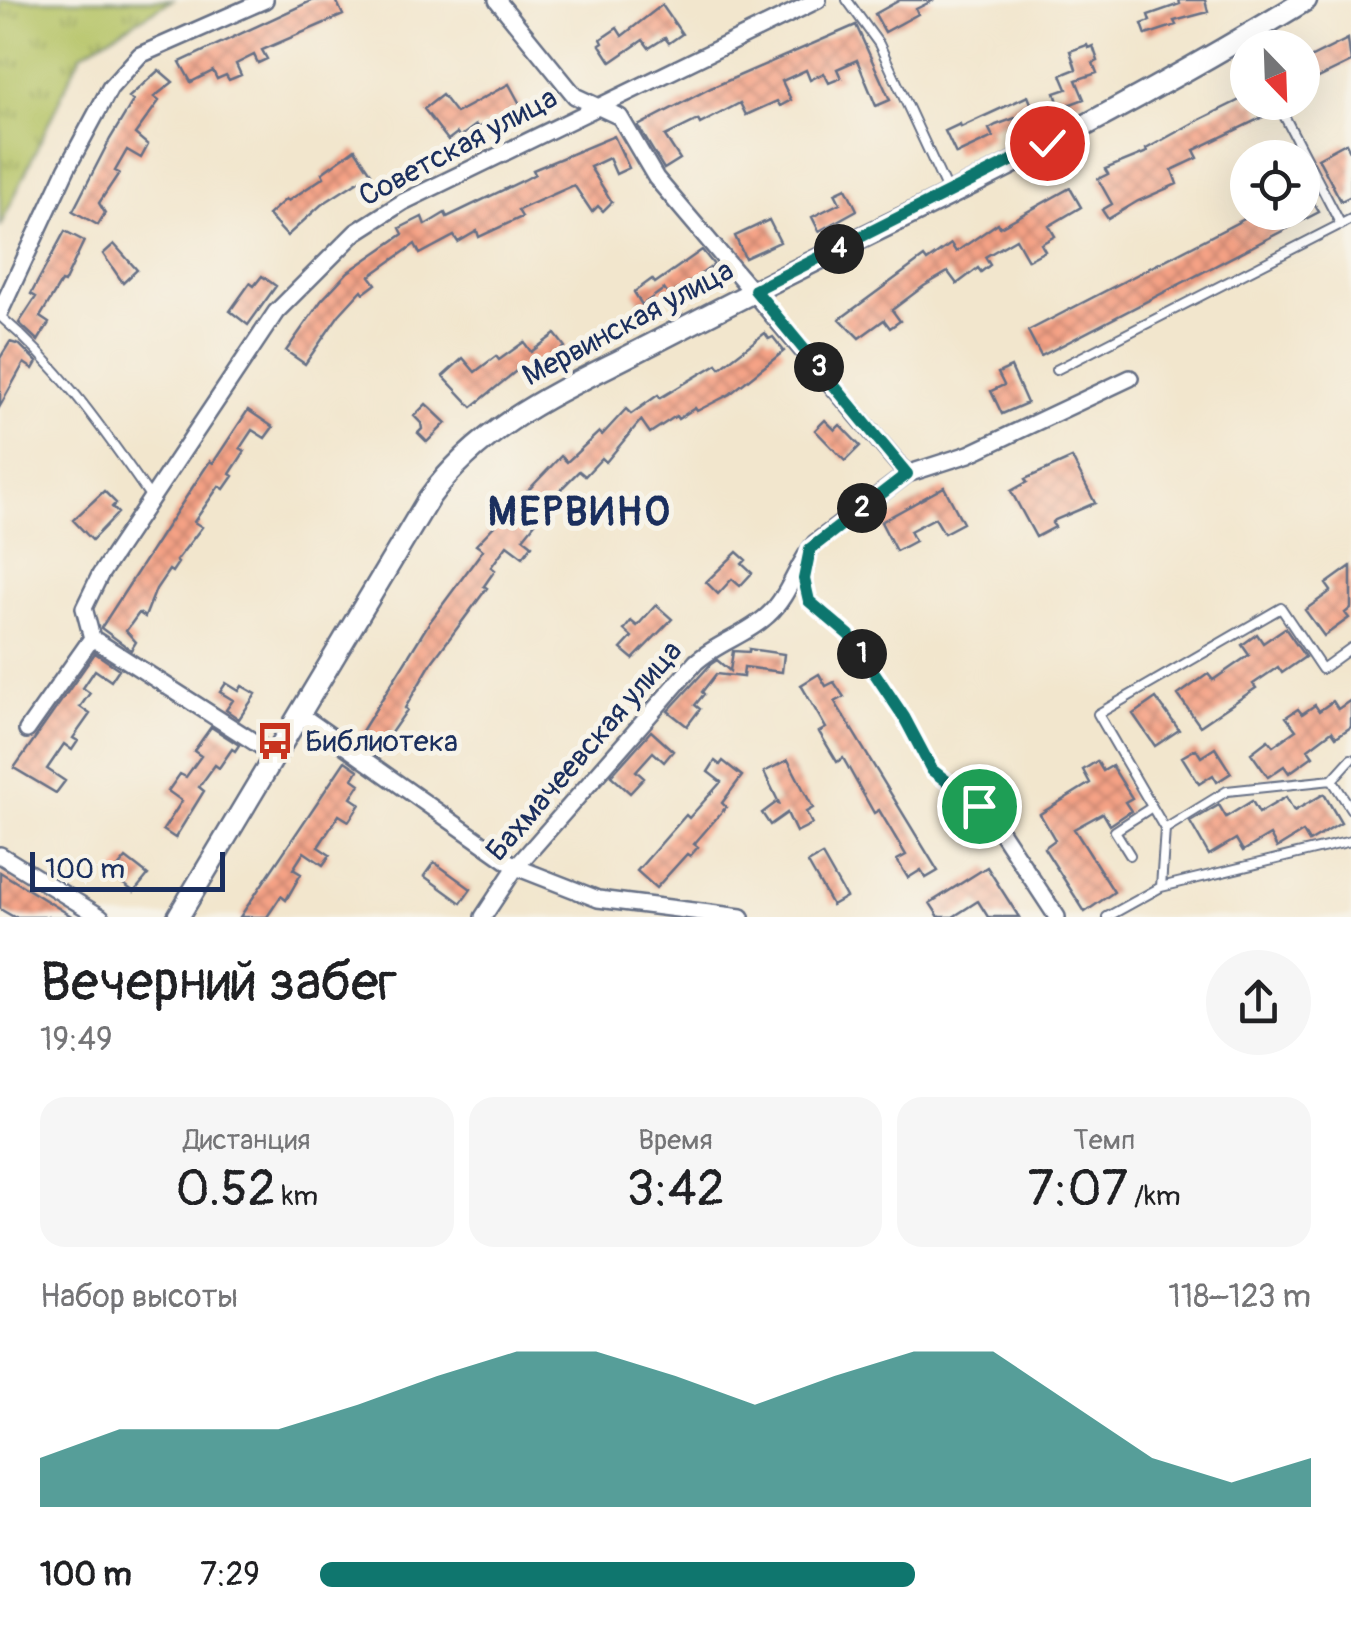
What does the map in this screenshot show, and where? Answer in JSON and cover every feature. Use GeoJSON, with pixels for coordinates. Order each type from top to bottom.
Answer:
{"type":"FeatureCollection","features":[{"type":"Feature","properties":{"kind":"street"},"geometry":{"type":"LineString","coordinates":[[0,314],[67,168],[123,70],[140,55],[265,0]]}},
{"type":"Feature","properties":{"kind":"street"},"geometry":{"type":"LineString","coordinates":[[497,0],[575,96],[620,117],[656,178],[755,290],[907,474]]}},
{"type":"Feature","properties":{"kind":"street","name":"Советская улица"},"geometry":{"type":"LineString","coordinates":[[92,638],[84,608],[100,575],[276,312],[356,232],[403,202],[799,4],[818,0]]}},
{"type":"Feature","properties":{"kind":"street","name":"Мервинская улица"},"geometry":{"type":"LineString","coordinates":[[1264,30],[1306,0]]}},
{"type":"Feature","properties":{"kind":"street","name":"Мервинская улица"},"geometry":{"type":"LineString","coordinates":[[178,917],[429,498],[468,451],[514,417],[755,290],[1230,51]]}},
{"type":"Feature","properties":{"kind":"street","name":"Бахмачеевская улица"},"geometry":{"type":"LineString","coordinates":[[483,917],[516,867],[696,662],[718,644],[770,614],[815,543],[907,474],[970,454],[1130,378]]}},
{"type":"Feature","properties":{"kind":"street"},"geometry":{"type":"LineString","coordinates":[[27,730],[92,638],[276,756]]}},
{"type":"Feature","properties":{"kind":"street"},"geometry":{"type":"LineString","coordinates":[[301,715],[516,867],[598,899],[741,917]]}},
{"type":"Feature","properties":{"kind":"street"},"geometry":{"type":"LineString","coordinates":[[994,823],[1058,917]]}},
{"type":"Feature","properties":{"kind":"street"},"geometry":{"type":"LineString","coordinates":[[0,855],[101,917]]}},
{"type":"Feature","properties":{"kind":"lane"},"geometry":{"type":"LineString","coordinates":[[847,0],[879,44],[949,195]]}},
{"type":"Feature","properties":{"kind":"lane"},"geometry":{"type":"LineString","coordinates":[[1286,120],[1341,225]]}},
{"type":"Feature","properties":{"kind":"lane"},"geometry":{"type":"LineString","coordinates":[[1056,370],[1351,220]]}},
{"type":"Feature","properties":{"kind":"lane"},"geometry":{"type":"LineString","coordinates":[[0,314],[37,348],[78,396],[152,497]]}},
{"type":"Feature","properties":{"kind":"lane"},"geometry":{"type":"LineString","coordinates":[[1162,887],[1165,829],[1098,714],[1280,608],[1322,668],[1351,648]]}},
{"type":"Feature","properties":{"kind":"lane"},"geometry":{"type":"LineString","coordinates":[[1165,829],[1227,791],[1332,780],[1351,759]]}},
{"type":"Feature","properties":{"kind":"lane"},"geometry":{"type":"LineString","coordinates":[[1332,780],[1351,808]]}},
{"type":"Feature","properties":{"kind":"lane"},"geometry":{"type":"LineString","coordinates":[[1130,855],[1115,831],[1152,807]]}},
{"type":"Feature","properties":{"kind":"lane"},"geometry":{"type":"LineString","coordinates":[[1107,917],[1162,887],[1351,841]]}},
{"type":"Feature","properties":{"kind":"path"},"geometry":{"type":"LineString","coordinates":[[804,579],[809,601],[849,635],[904,717],[932,770],[979,806],[994,823]]}},
{"type":"Feature","properties":{"kind":"green space"},"geometry":{"type":"Polygon","coordinates":[[[0,0],[172,0],[81,54],[0,227],[0,0]]]}},
{"type":"Feature","properties":{"kind":"building"},"geometry":{"type":"Polygon","coordinates":[[[313,0],[336,0],[343,15],[262,50],[267,59],[258,63],[254,55],[236,64],[241,75],[217,79],[213,71],[191,82],[180,62],[313,0]]]}},
{"type":"Feature","properties":{"kind":"building"},"geometry":{"type":"Polygon","coordinates":[[[900,0],[934,0],[885,32],[875,14],[900,0]]]}},
{"type":"Feature","properties":{"kind":"building"},"geometry":{"type":"Polygon","coordinates":[[[1179,0],[1205,0],[1208,12],[1174,21],[1176,25],[1146,35],[1142,24],[1150,21],[1148,15],[1180,4],[1179,0]]]}},
{"type":"Feature","properties":{"kind":"building"},"geometry":{"type":"Polygon","coordinates":[[[662,5],[682,34],[669,43],[665,38],[649,48],[643,40],[611,62],[600,45],[601,39],[617,28],[622,36],[662,5]]]}},
{"type":"Feature","properties":{"kind":"building"},"geometry":{"type":"Polygon","coordinates":[[[856,25],[890,100],[876,106],[857,60],[837,69],[841,78],[829,83],[824,73],[810,80],[806,70],[782,81],[791,100],[780,106],[777,101],[746,115],[740,103],[700,124],[698,120],[665,136],[680,159],[664,169],[638,126],[711,88],[856,25]]]}},
{"type":"Feature","properties":{"kind":"building"},"geometry":{"type":"Polygon","coordinates":[[[1348,39],[1351,62],[1320,77],[1320,53],[1348,39]]]}},
{"type":"Feature","properties":{"kind":"building"},"geometry":{"type":"Polygon","coordinates":[[[1093,46],[1097,73],[1076,80],[1084,99],[1060,108],[1055,93],[1067,89],[1061,75],[1076,69],[1070,51],[1093,46]]]}},
{"type":"Feature","properties":{"kind":"building"},"geometry":{"type":"Polygon","coordinates":[[[159,70],[173,82],[154,97],[159,101],[135,134],[148,145],[141,158],[127,150],[115,171],[119,173],[99,203],[105,213],[98,225],[73,211],[133,101],[129,97],[159,70]]]}},
{"type":"Feature","properties":{"kind":"building"},"geometry":{"type":"Polygon","coordinates":[[[509,84],[521,106],[478,128],[476,125],[460,137],[457,133],[448,140],[424,109],[442,95],[456,113],[509,84]]]}},
{"type":"Feature","properties":{"kind":"building"},"geometry":{"type":"Polygon","coordinates":[[[1028,96],[1037,118],[1018,126],[1015,118],[996,125],[989,129],[993,137],[956,154],[945,131],[1028,96]]]}},
{"type":"Feature","properties":{"kind":"building"},"geometry":{"type":"Polygon","coordinates":[[[1230,105],[1230,120],[1257,120],[1194,150],[1198,158],[1172,170],[1177,184],[1108,219],[1102,210],[1112,204],[1098,179],[1108,174],[1105,169],[1147,152],[1146,149],[1230,105]]]}},
{"type":"Feature","properties":{"kind":"building"},"geometry":{"type":"Polygon","coordinates":[[[614,136],[629,168],[616,174],[609,158],[590,167],[612,202],[603,211],[598,206],[592,212],[574,185],[518,210],[522,217],[479,237],[477,231],[458,242],[454,236],[420,254],[415,244],[370,276],[376,284],[364,293],[362,290],[339,315],[305,364],[286,351],[321,301],[348,272],[403,234],[400,228],[422,217],[425,225],[445,213],[447,217],[535,174],[533,170],[614,136]]]}},
{"type":"Feature","properties":{"kind":"building"},"geometry":{"type":"Polygon","coordinates":[[[1346,143],[1351,153],[1351,196],[1341,201],[1320,157],[1346,143]]]}},
{"type":"Feature","properties":{"kind":"building"},"geometry":{"type":"Polygon","coordinates":[[[355,149],[371,173],[321,205],[287,236],[268,215],[286,199],[324,177],[322,173],[355,149]]]}},
{"type":"Feature","properties":{"kind":"building"},"geometry":{"type":"Polygon","coordinates":[[[846,188],[857,210],[819,231],[812,217],[840,203],[835,193],[846,188]]]}},
{"type":"Feature","properties":{"kind":"building"},"geometry":{"type":"Polygon","coordinates":[[[1070,188],[1081,207],[1049,226],[1055,236],[1041,244],[1045,251],[1028,260],[1016,239],[985,257],[990,265],[981,272],[978,268],[957,284],[948,272],[892,310],[900,321],[890,328],[884,320],[859,338],[840,319],[924,257],[927,261],[951,244],[956,252],[998,223],[1000,227],[1070,188]]]}},
{"type":"Feature","properties":{"kind":"building"},"geometry":{"type":"Polygon","coordinates":[[[769,220],[780,242],[745,258],[735,236],[769,220]]]}},
{"type":"Feature","properties":{"kind":"building"},"geometry":{"type":"Polygon","coordinates":[[[1230,226],[1230,230],[1284,230],[1041,356],[1028,331],[1230,226]]]}},
{"type":"Feature","properties":{"kind":"building"},"geometry":{"type":"Polygon","coordinates":[[[65,231],[84,241],[64,283],[61,282],[40,317],[49,323],[38,341],[19,323],[36,297],[31,294],[65,231]]]}},
{"type":"Feature","properties":{"kind":"building"},"geometry":{"type":"Polygon","coordinates":[[[114,244],[137,270],[123,283],[103,254],[114,244]]]}},
{"type":"Feature","properties":{"kind":"building"},"geometry":{"type":"Polygon","coordinates":[[[702,250],[714,265],[669,296],[664,289],[642,305],[634,292],[652,279],[655,283],[702,250]]]}},
{"type":"Feature","properties":{"kind":"building"},"geometry":{"type":"Polygon","coordinates":[[[262,276],[276,286],[248,325],[230,311],[250,283],[254,286],[262,276]]]}},
{"type":"Feature","properties":{"kind":"building"},"geometry":{"type":"Polygon","coordinates":[[[765,333],[784,351],[730,394],[678,419],[676,416],[650,433],[641,420],[606,462],[602,458],[585,476],[579,471],[536,515],[539,518],[523,538],[532,545],[523,557],[507,545],[491,567],[495,570],[484,586],[487,588],[432,662],[407,710],[379,750],[359,736],[429,623],[483,550],[476,545],[561,456],[567,462],[599,432],[602,435],[626,409],[631,414],[717,364],[720,368],[765,333]]]}},
{"type":"Feature","properties":{"kind":"building"},"geometry":{"type":"Polygon","coordinates":[[[555,334],[565,347],[525,371],[521,367],[472,407],[443,376],[463,358],[475,372],[524,342],[531,352],[555,334]]]}},
{"type":"Feature","properties":{"kind":"building"},"geometry":{"type":"Polygon","coordinates":[[[10,342],[20,345],[37,362],[33,369],[24,363],[0,406],[0,358],[10,342]]]}},
{"type":"Feature","properties":{"kind":"building"},"geometry":{"type":"Polygon","coordinates":[[[1011,367],[1027,403],[1002,414],[991,391],[1004,385],[998,373],[1011,367]]]}},
{"type":"Feature","properties":{"kind":"building"},"geometry":{"type":"Polygon","coordinates":[[[426,404],[446,423],[427,442],[418,433],[421,423],[414,416],[426,404]]]}},
{"type":"Feature","properties":{"kind":"building"},"geometry":{"type":"Polygon","coordinates":[[[248,410],[273,427],[265,438],[252,430],[240,448],[245,451],[230,474],[233,476],[224,489],[219,486],[194,522],[202,527],[156,589],[145,617],[139,613],[126,631],[136,642],[131,650],[101,628],[248,410]]]}},
{"type":"Feature","properties":{"kind":"building"},"geometry":{"type":"Polygon","coordinates":[[[825,420],[835,430],[840,425],[860,446],[845,461],[815,430],[825,420]]]}},
{"type":"Feature","properties":{"kind":"building"},"geometry":{"type":"Polygon","coordinates":[[[1072,458],[1095,503],[1055,520],[1055,527],[1036,537],[1011,491],[1027,482],[1025,479],[1072,458]]]}},
{"type":"Feature","properties":{"kind":"building"},"geometry":{"type":"Polygon","coordinates":[[[944,487],[963,523],[944,533],[935,518],[910,531],[915,541],[896,551],[881,522],[944,487]]]}},
{"type":"Feature","properties":{"kind":"building"},"geometry":{"type":"Polygon","coordinates":[[[104,491],[116,503],[112,507],[118,513],[92,540],[73,520],[104,491]]]}},
{"type":"Feature","properties":{"kind":"building"},"geometry":{"type":"Polygon","coordinates":[[[737,552],[752,573],[740,586],[732,579],[718,594],[706,582],[737,552]]]}},
{"type":"Feature","properties":{"kind":"building"},"geometry":{"type":"Polygon","coordinates":[[[1351,566],[1351,608],[1345,613],[1349,618],[1324,636],[1305,610],[1331,591],[1326,584],[1351,566]]]}},
{"type":"Feature","properties":{"kind":"building"},"geometry":{"type":"Polygon","coordinates":[[[656,605],[672,619],[633,659],[621,649],[632,637],[624,630],[631,621],[637,626],[656,605]]]}},
{"type":"Feature","properties":{"kind":"building"},"geometry":{"type":"Polygon","coordinates":[[[1285,628],[1305,657],[1282,673],[1278,667],[1253,684],[1256,688],[1200,726],[1178,695],[1208,674],[1213,680],[1249,655],[1242,645],[1257,634],[1263,643],[1285,628]]]}},
{"type":"Feature","properties":{"kind":"building"},"geometry":{"type":"Polygon","coordinates":[[[733,651],[784,654],[782,672],[744,667],[743,677],[716,674],[702,692],[695,705],[700,709],[687,726],[668,711],[711,664],[717,660],[730,671],[733,651]]]}},
{"type":"Feature","properties":{"kind":"building"},"geometry":{"type":"Polygon","coordinates":[[[95,653],[119,669],[111,681],[95,670],[83,688],[90,693],[80,707],[90,714],[73,738],[78,741],[72,750],[64,744],[47,769],[65,781],[56,793],[14,768],[95,653]]]}},
{"type":"Feature","properties":{"kind":"building"},"geometry":{"type":"Polygon","coordinates":[[[819,674],[826,686],[834,682],[844,697],[835,702],[938,871],[926,878],[921,870],[908,878],[897,860],[906,855],[879,810],[874,813],[843,758],[837,762],[819,732],[826,728],[801,685],[819,674]]]}},
{"type":"Feature","properties":{"kind":"building"},"geometry":{"type":"Polygon","coordinates":[[[226,683],[239,691],[242,686],[256,694],[239,719],[226,710],[233,700],[220,692],[226,683]]]}},
{"type":"Feature","properties":{"kind":"building"},"geometry":{"type":"Polygon","coordinates":[[[1156,698],[1179,730],[1155,746],[1133,714],[1156,698]]]}},
{"type":"Feature","properties":{"kind":"building"},"geometry":{"type":"Polygon","coordinates":[[[1351,700],[1351,727],[1336,737],[1332,731],[1308,749],[1313,756],[1289,773],[1284,766],[1268,777],[1251,753],[1268,740],[1273,746],[1296,730],[1286,717],[1298,709],[1302,714],[1315,705],[1319,711],[1333,701],[1338,709],[1351,700]]]}},
{"type":"Feature","properties":{"kind":"building"},"geometry":{"type":"Polygon","coordinates":[[[211,727],[239,745],[219,768],[215,765],[199,787],[204,791],[175,838],[163,830],[182,801],[168,791],[180,774],[186,777],[201,756],[194,751],[211,727]]]}},
{"type":"Feature","properties":{"kind":"building"},"geometry":{"type":"Polygon","coordinates":[[[651,731],[673,751],[664,762],[653,752],[636,771],[644,778],[630,793],[611,776],[651,731]]]}},
{"type":"Feature","properties":{"kind":"building"},"geometry":{"type":"Polygon","coordinates":[[[1215,748],[1231,773],[1217,782],[1213,775],[1199,784],[1182,757],[1196,749],[1201,757],[1215,748]]]}},
{"type":"Feature","properties":{"kind":"building"},"geometry":{"type":"Polygon","coordinates":[[[788,760],[813,808],[806,812],[812,824],[796,832],[787,813],[770,825],[762,813],[777,802],[780,805],[764,772],[788,760]]]}},
{"type":"Feature","properties":{"kind":"building"},"geometry":{"type":"Polygon","coordinates":[[[345,761],[358,770],[353,779],[360,784],[351,798],[360,804],[349,821],[339,815],[318,847],[330,855],[323,865],[304,852],[293,869],[301,874],[286,900],[281,896],[267,917],[240,917],[345,761]]]}},
{"type":"Feature","properties":{"kind":"building"},"geometry":{"type":"Polygon","coordinates":[[[715,761],[720,765],[723,761],[742,776],[722,803],[726,807],[694,844],[698,847],[656,888],[637,871],[721,782],[708,772],[715,761]]]}},
{"type":"Feature","properties":{"kind":"building"},"geometry":{"type":"Polygon","coordinates":[[[1097,761],[1103,771],[1112,766],[1132,798],[1125,802],[1131,811],[1110,825],[1103,813],[1074,829],[1114,892],[1085,912],[1044,848],[1055,840],[1040,814],[1090,783],[1083,770],[1097,761]]]}},
{"type":"Feature","properties":{"kind":"building"},"geometry":{"type":"Polygon","coordinates":[[[1324,794],[1341,823],[1309,842],[1303,832],[1277,848],[1270,835],[1243,851],[1236,839],[1209,855],[1190,822],[1219,805],[1226,817],[1252,801],[1259,813],[1286,797],[1294,811],[1324,794]]]}},
{"type":"Feature","properties":{"kind":"building"},"geometry":{"type":"Polygon","coordinates":[[[822,855],[846,897],[832,905],[808,863],[822,855]]]}},
{"type":"Feature","properties":{"kind":"building"},"geometry":{"type":"Polygon","coordinates":[[[126,858],[148,875],[134,892],[112,875],[126,858]]]}},
{"type":"Feature","properties":{"kind":"building"},"geometry":{"type":"Polygon","coordinates":[[[434,862],[471,889],[461,903],[424,876],[434,862]]]}},
{"type":"Feature","properties":{"kind":"building"},"geometry":{"type":"Polygon","coordinates":[[[987,867],[1019,917],[988,917],[978,901],[953,917],[939,917],[930,903],[987,867]]]}},
{"type":"Feature","properties":{"kind":"building"},"geometry":{"type":"Polygon","coordinates":[[[0,872],[73,917],[14,917],[0,909],[0,872]]]}},
{"type":"Feature","properties":{"kind":"place","name":"Библиотека"},"geometry":{"type":"Point","coordinates":[275,741]}},
{"type":"Feature","properties":{"kind":"district","name":"МЕРВИНО"},"geometry":{"type":"Point","coordinates":[580,512]}},
{"type":"Feature","properties":{"kind":"route"},"geometry":{"type":"LineString","coordinates":[[979,806],[932,770],[904,717],[849,635],[809,601],[804,579],[810,549],[907,474],[898,468],[880,439],[755,290],[1047,143]]}}]}
